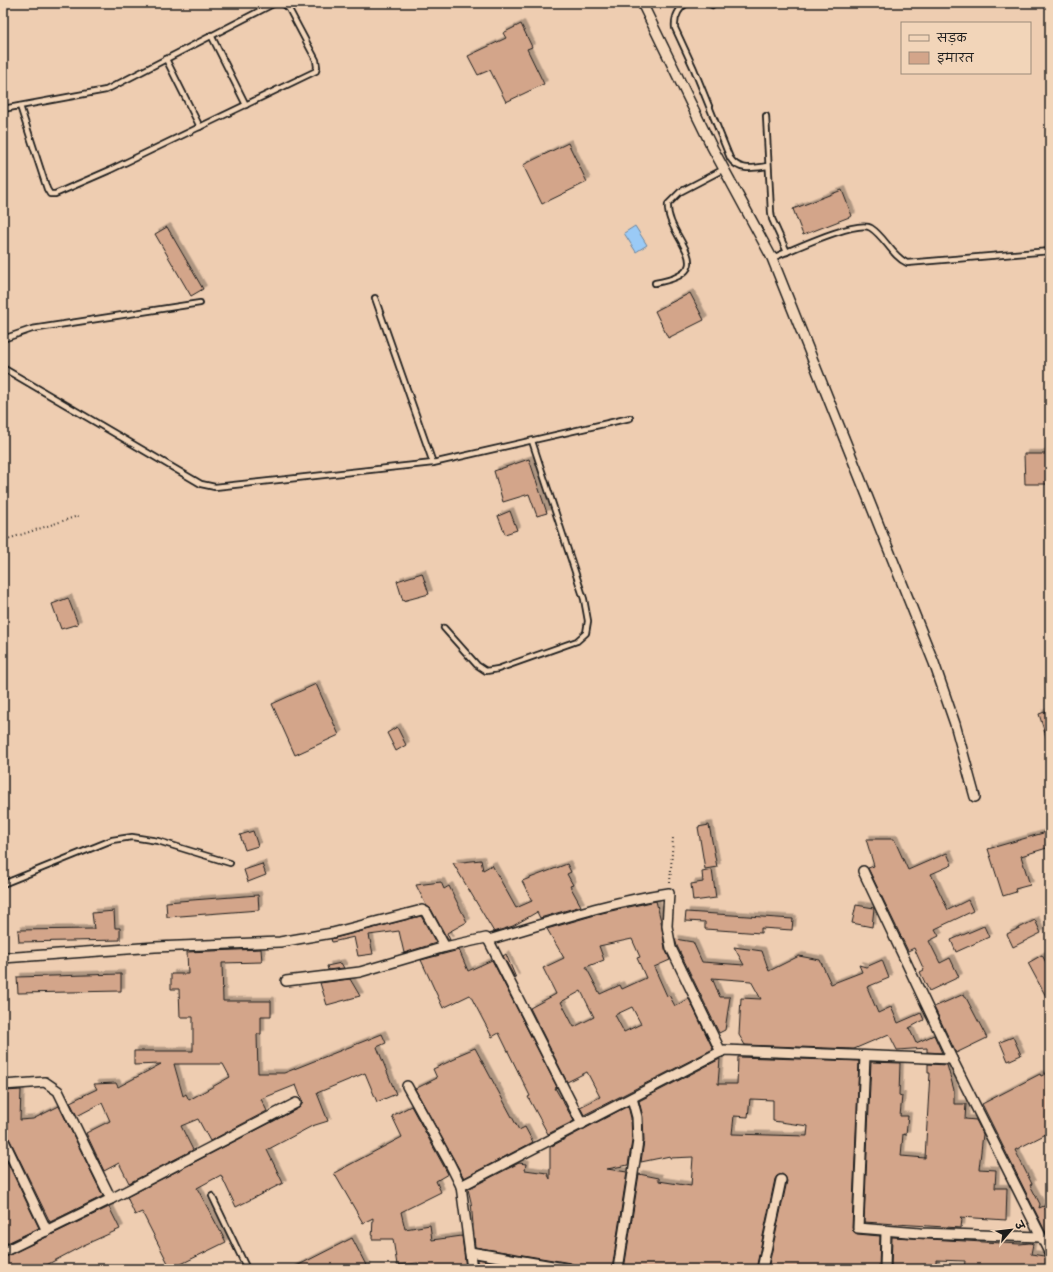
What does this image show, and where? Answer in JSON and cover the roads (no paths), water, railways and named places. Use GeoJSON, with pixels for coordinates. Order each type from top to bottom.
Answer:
{"type":"FeatureCollection","features":[{"type":"Feature","properties":{"kind":"street"},"geometry":{"type":"LineString","coordinates":[[642,3],[724,169],[772,258],[934,663],[955,724],[975,797]]}},
{"type":"Feature","properties":{"kind":"street"},"geometry":{"type":"LineString","coordinates":[[863,871],[952,1059],[1050,1254]]}},
{"type":"Feature","properties":{"kind":"street"},"geometry":{"type":"LineString","coordinates":[[286,981],[360,972],[445,947],[486,938],[488,940],[634,898],[669,893],[667,926],[671,948],[721,1052]]}},
{"type":"Feature","properties":{"kind":"street"},"geometry":{"type":"LineString","coordinates":[[3,958],[155,947],[280,942],[332,933],[421,910],[426,912],[445,947]]}},
{"type":"Feature","properties":{"kind":"street"},"geometry":{"type":"LineString","coordinates":[[488,940],[582,1124]]}},
{"type":"Feature","properties":{"kind":"street"},"geometry":{"type":"LineString","coordinates":[[461,1186],[721,1052],[735,1050],[952,1059]]}},
{"type":"Feature","properties":{"kind":"street"},"geometry":{"type":"LineString","coordinates":[[865,1056],[858,1227],[886,1231],[1041,1237]]}},
{"type":"Feature","properties":{"kind":"street"},"geometry":{"type":"LineString","coordinates":[[3,1085],[45,1082],[58,1091],[111,1199]]}},
{"type":"Feature","properties":{"kind":"street"},"geometry":{"type":"LineString","coordinates":[[407,1086],[461,1186],[472,1269]]}},
{"type":"Feature","properties":{"kind":"street"},"geometry":{"type":"LineString","coordinates":[[618,1269],[638,1141],[637,1117],[632,1098]]}},
{"type":"Feature","properties":{"kind":"street"},"geometry":{"type":"LineString","coordinates":[[3,1252],[111,1199],[296,1103]]}},
{"type":"Feature","properties":{"kind":"street"},"geometry":{"type":"LineString","coordinates":[[3,1138],[47,1231]]}},
{"type":"Feature","properties":{"kind":"street"},"geometry":{"type":"LineString","coordinates":[[762,1269],[781,1180]]}},
{"type":"Feature","properties":{"kind":"street"},"geometry":{"type":"LineString","coordinates":[[885,1269],[886,1231]]}},
{"type":"Feature","properties":{"kind":"street"},"geometry":{"type":"LineString","coordinates":[[470,1252],[538,1265],[570,1269]]}},
{"type":"Feature","properties":{"kind":"lane"},"geometry":{"type":"LineString","coordinates":[[3,109],[106,90],[274,3]]}},
{"type":"Feature","properties":{"kind":"lane"},"geometry":{"type":"LineString","coordinates":[[20,106],[47,189],[53,194],[110,170],[316,71],[316,60],[289,9],[284,3]]}},
{"type":"Feature","properties":{"kind":"lane"},"geometry":{"type":"LineString","coordinates":[[687,3],[678,11],[674,21],[675,28],[694,69],[730,158],[733,163],[742,168],[768,166]]}},
{"type":"Feature","properties":{"kind":"lane"},"geometry":{"type":"LineString","coordinates":[[211,35],[246,105]]}},
{"type":"Feature","properties":{"kind":"lane"},"geometry":{"type":"LineString","coordinates":[[166,59],[200,127]]}},
{"type":"Feature","properties":{"kind":"lane"},"geometry":{"type":"LineString","coordinates":[[766,116],[772,219],[787,252]]}},
{"type":"Feature","properties":{"kind":"lane"},"geometry":{"type":"LineString","coordinates":[[655,283],[674,280],[684,274],[688,267],[688,255],[670,216],[668,204],[680,192],[724,169]]}},
{"type":"Feature","properties":{"kind":"lane"},"geometry":{"type":"LineString","coordinates":[[772,258],[849,228],[864,226],[876,232],[900,259],[906,263],[1050,251]]}},
{"type":"Feature","properties":{"kind":"lane"},"geometry":{"type":"LineString","coordinates":[[375,298],[433,463]]}},
{"type":"Feature","properties":{"kind":"lane"},"geometry":{"type":"LineString","coordinates":[[3,339],[32,329],[200,303]]}},
{"type":"Feature","properties":{"kind":"lane"},"geometry":{"type":"LineString","coordinates":[[3,368],[207,486],[215,487],[433,463],[630,418]]}},
{"type":"Feature","properties":{"kind":"lane"},"geometry":{"type":"LineString","coordinates":[[444,628],[477,666],[486,671],[498,669],[577,641],[586,633],[588,621],[584,599],[532,441]]}},
{"type":"Feature","properties":{"kind":"lane"},"geometry":{"type":"LineString","coordinates":[[3,884],[112,840],[132,837],[158,841],[230,863]]}},
{"type":"Feature","properties":{"kind":"lane"},"geometry":{"type":"LineString","coordinates":[[212,1196],[247,1269]]}},
{"type":"Feature","properties":{"kind":"water"},"geometry":{"type":"Polygon","coordinates":[[[635,226],[647,245],[636,252],[624,233],[635,226]]]}}]}
